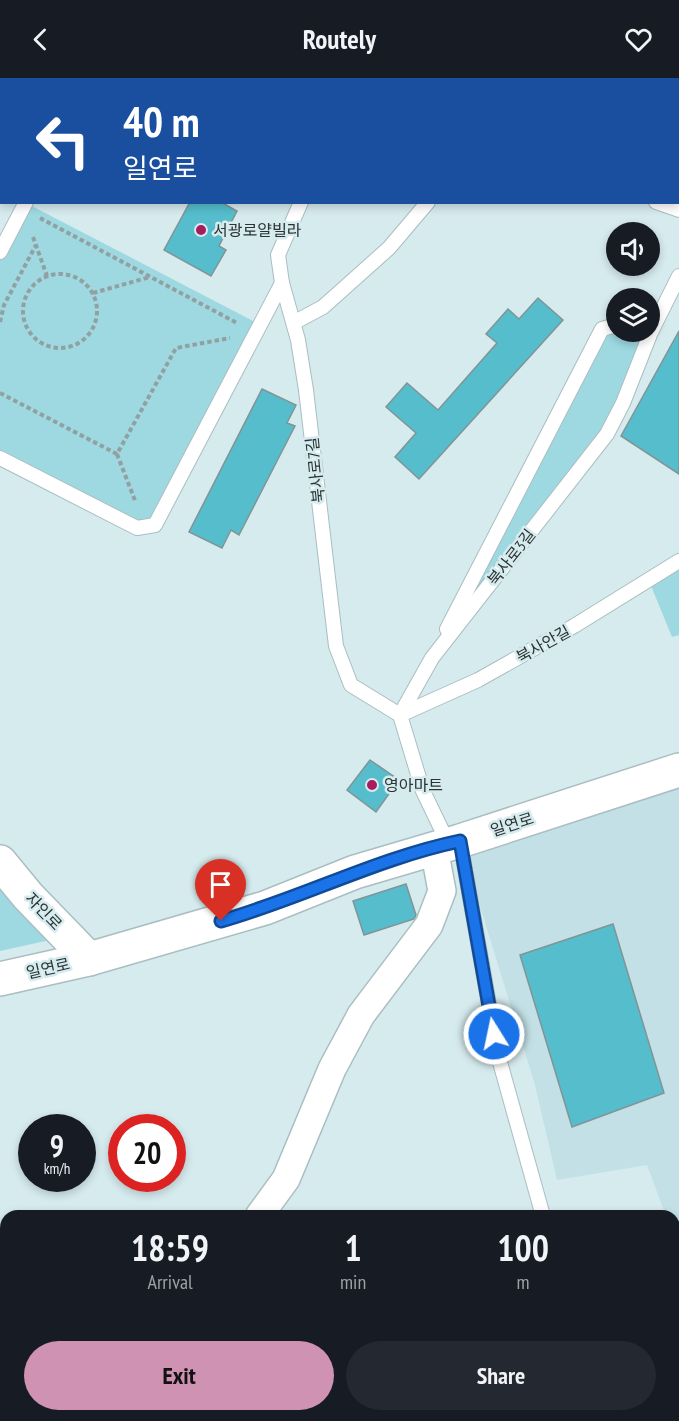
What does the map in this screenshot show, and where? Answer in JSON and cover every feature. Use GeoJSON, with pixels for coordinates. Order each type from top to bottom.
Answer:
{"type":"FeatureCollection","features":[{"type":"Feature","properties":{"kind":"street","name":"일연로"},"geometry":{"type":"LineString","coordinates":[[0,979],[89,959],[265,908],[355,872],[679,770]]}},
{"type":"Feature","properties":{"kind":"street"},"geometry":{"type":"LineString","coordinates":[[263,1210],[286,1179],[332,1069],[362,1016],[429,925],[442,891],[447,844]]}},
{"type":"Feature","properties":{"kind":"street","name":"자인로"},"geometry":{"type":"LineString","coordinates":[[0,862],[28,896],[89,959]]}},
{"type":"Feature","properties":{"kind":"lane","name":"북사로7길"},"geometry":{"type":"LineString","coordinates":[[300,204],[278,255],[282,284],[295,322],[306,390],[336,646],[351,684],[400,715]]}},
{"type":"Feature","properties":{"kind":"lane"},"geometry":{"type":"LineString","coordinates":[[295,322],[323,308],[389,248],[426,204]]}},
{"type":"Feature","properties":{"kind":"lane"},"geometry":{"type":"LineString","coordinates":[[662,204],[679,210]]}},
{"type":"Feature","properties":{"kind":"lane"},"geometry":{"type":"LineString","coordinates":[[0,252],[24,206]]}},
{"type":"Feature","properties":{"kind":"lane","name":"북사로3길"},"geometry":{"type":"LineString","coordinates":[[660,313],[679,276]]}},
{"type":"Feature","properties":{"kind":"lane"},"geometry":{"type":"LineString","coordinates":[[0,458],[137,528],[154,525],[282,284]]}},
{"type":"Feature","properties":{"kind":"lane"},"geometry":{"type":"LineString","coordinates":[[432,658],[602,329],[606,328]]}},
{"type":"Feature","properties":{"kind":"lane","name":"북사로3길"},"geometry":{"type":"LineString","coordinates":[[400,715],[432,658],[607,434],[623,403],[646,342]]}},
{"type":"Feature","properties":{"kind":"lane","name":"북사안길"},"geometry":{"type":"LineString","coordinates":[[400,715],[478,680],[583,621],[679,561]]}},
{"type":"Feature","properties":{"kind":"lane"},"geometry":{"type":"LineString","coordinates":[[400,715],[423,791],[447,844],[498,1055],[541,1210]]}},
{"type":"Feature","properties":{"kind":"path"},"geometry":{"type":"LineString","coordinates":[[24,206],[47,276]]}},
{"type":"Feature","properties":{"kind":"path"},"geometry":{"type":"LineString","coordinates":[[24,206],[256,334]]}},
{"type":"Feature","properties":{"kind":"path"},"geometry":{"type":"LineString","coordinates":[[0,322],[4,305],[36,245]]}},
{"type":"Feature","properties":{"kind":"path"},"geometry":{"type":"LineString","coordinates":[[65,273],[77,277],[87,284],[93,293],[97,312],[93,330],[85,339],[74,345],[62,348],[39,341],[24,321],[23,309],[26,297],[32,286],[47,276],[65,273]]}},
{"type":"Feature","properties":{"kind":"path"},"geometry":{"type":"LineString","coordinates":[[93,293],[150,277]]}},
{"type":"Feature","properties":{"kind":"path"},"geometry":{"type":"LineString","coordinates":[[117,454],[176,348],[256,334]]}},
{"type":"Feature","properties":{"kind":"path"},"geometry":{"type":"LineString","coordinates":[[0,393],[117,454],[145,526]]}},
{"type":"Feature","properties":{"kind":"shaded area"},"geometry":{"type":"Polygon","coordinates":[[[25,204],[28,204],[261,325],[155,525],[137,528],[0,458],[0,252],[25,204]]]}},
{"type":"Feature","properties":{"kind":"shaded area"},"geometry":{"type":"Polygon","coordinates":[[[602,329],[606,330],[606,342],[646,342],[623,403],[432,658],[602,329]]]}},
{"type":"Feature","properties":{"kind":"shaded area"},"geometry":{"type":"Polygon","coordinates":[[[679,562],[679,635],[672,637],[649,581],[679,562]]]}},
{"type":"Feature","properties":{"kind":"shaded area"},"geometry":{"type":"Polygon","coordinates":[[[679,770],[679,1210],[664,1210],[647,1165],[557,1180],[535,1085],[460,841],[679,770]]]}},
{"type":"Feature","properties":{"kind":"shaded area"},"geometry":{"type":"Polygon","coordinates":[[[0,862],[68,936],[0,951],[0,862]]]}},
{"type":"Feature","properties":{"kind":"building","name":"서광로얄빌라"},"geometry":{"type":"Polygon","coordinates":[[[189,204],[225,204],[237,211],[219,246],[226,250],[211,276],[164,250],[189,204]]]}},
{"type":"Feature","properties":{"kind":"building"},"geometry":{"type":"Polygon","coordinates":[[[538,298],[563,320],[419,479],[395,457],[416,433],[386,407],[407,383],[438,410],[497,343],[486,334],[508,309],[519,319],[538,298]]]}},
{"type":"Feature","properties":{"kind":"building"},"geometry":{"type":"Polygon","coordinates":[[[679,331],[679,474],[621,436],[679,331]]]}},
{"type":"Feature","properties":{"kind":"building"},"geometry":{"type":"Polygon","coordinates":[[[262,389],[296,405],[287,423],[295,426],[239,535],[231,530],[222,548],[189,532],[262,389]]]}},
{"type":"Feature","properties":{"kind":"building"},"geometry":{"type":"Polygon","coordinates":[[[370,760],[399,780],[376,812],[347,790],[370,760]]]}},
{"type":"Feature","properties":{"kind":"building"},"geometry":{"type":"Polygon","coordinates":[[[406,884],[416,915],[414,919],[364,935],[353,901],[406,884]]]}},
{"type":"Feature","properties":{"kind":"building"},"geometry":{"type":"Polygon","coordinates":[[[613,924],[664,1093],[572,1127],[520,955],[613,924]]]}},
{"type":"Feature","properties":{"kind":"place","name":"서광로얄빌라"},"geometry":{"type":"Point","coordinates":[201,230]}},
{"type":"Feature","properties":{"kind":"place","name":"영아마트"},"geometry":{"type":"Point","coordinates":[372,785]}},
{"type":"Feature","properties":{"kind":"route"},"geometry":{"type":"LineString","coordinates":[[221,921],[265,908],[355,872],[460,841],[494,1034]]}}]}
